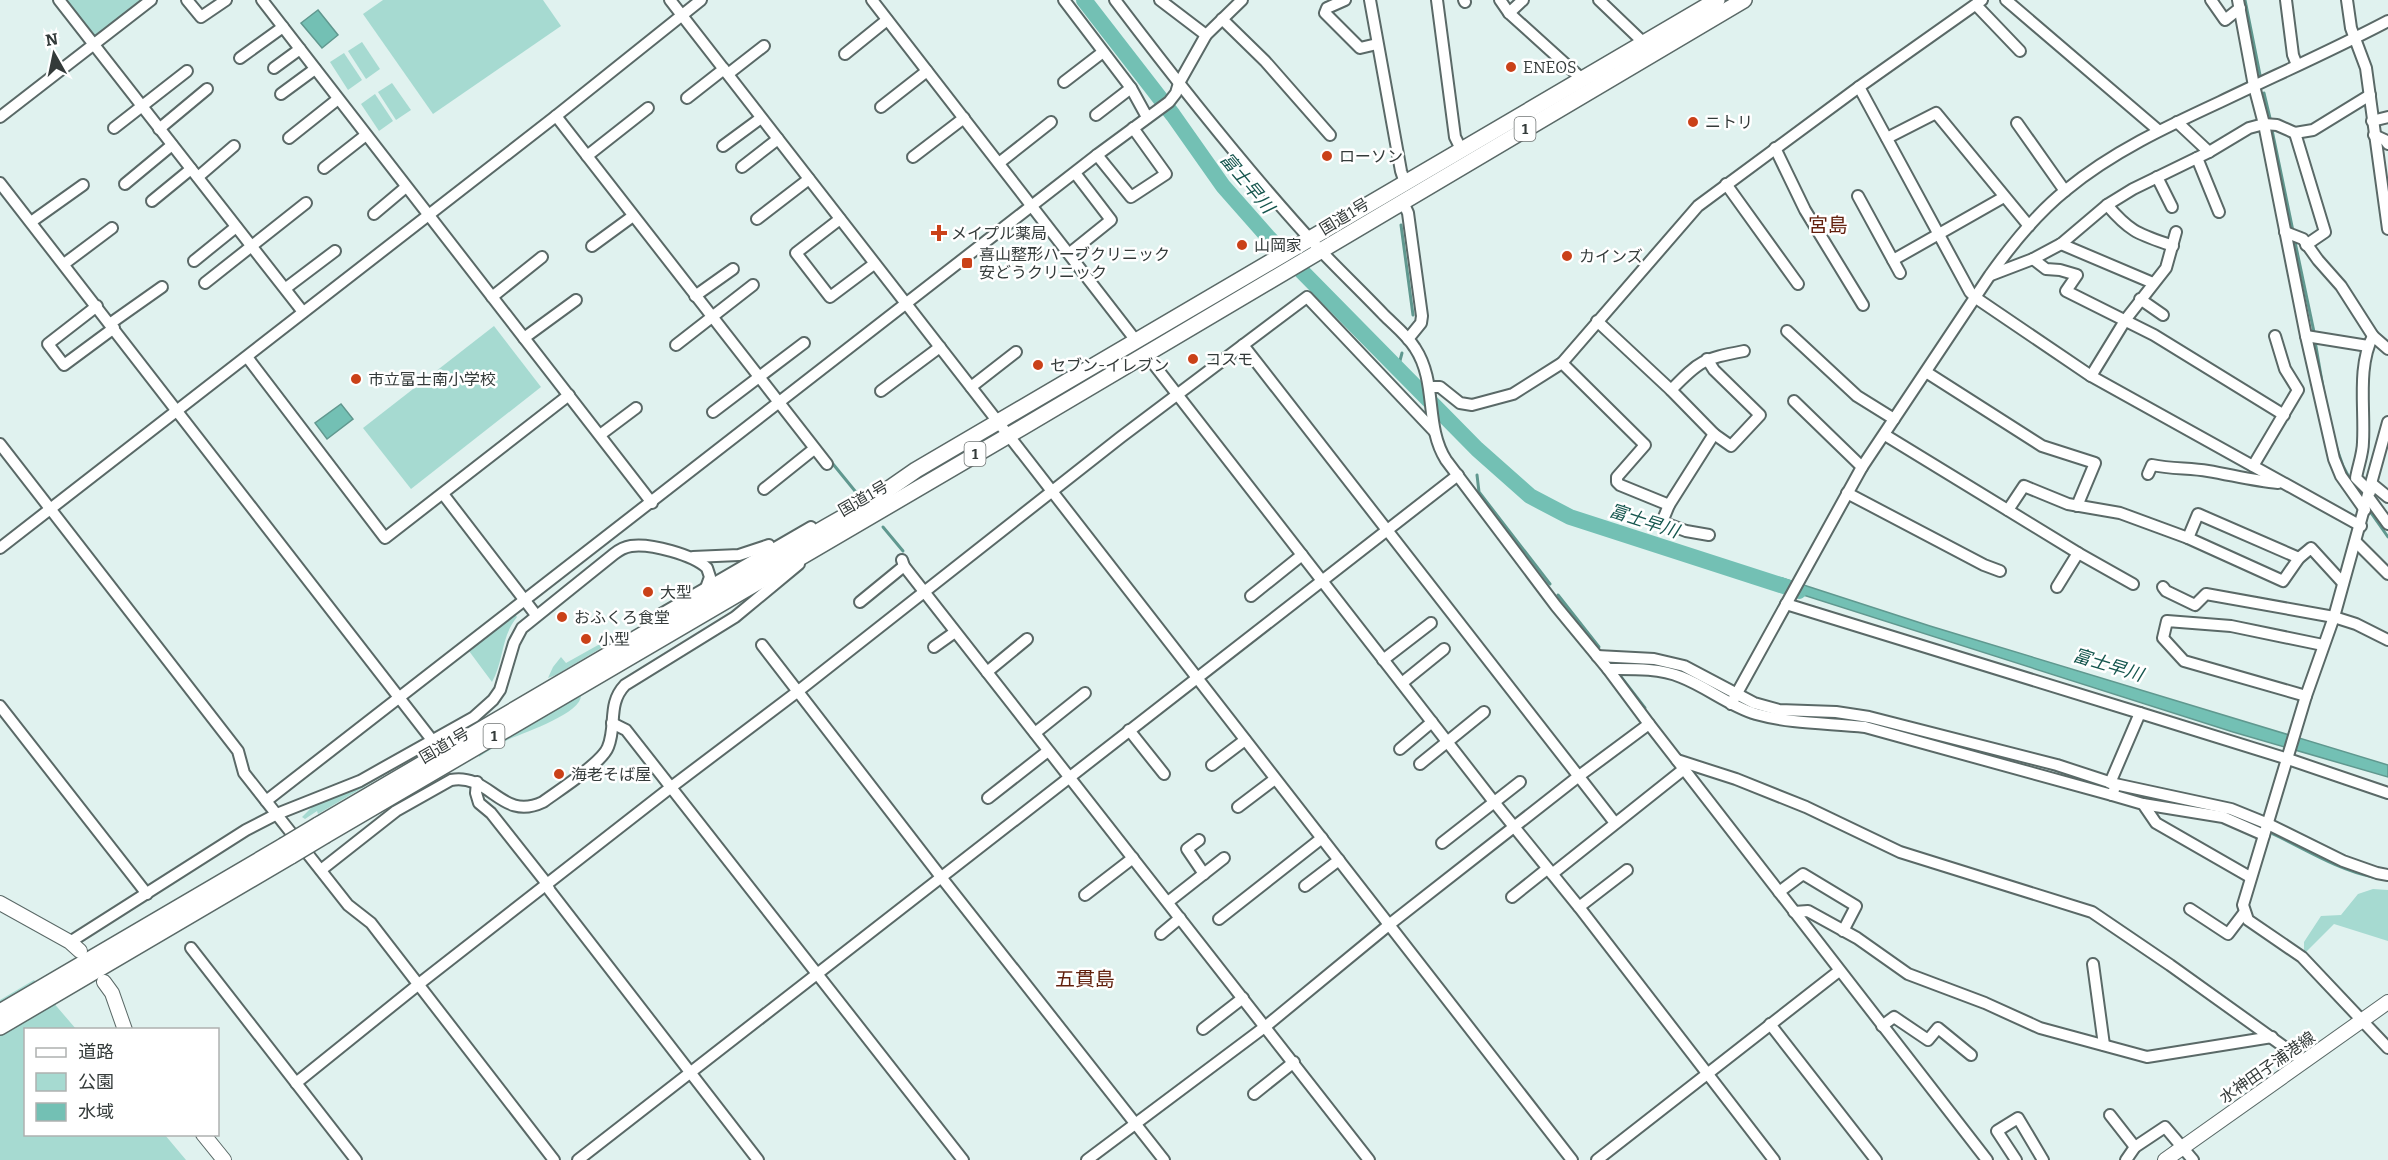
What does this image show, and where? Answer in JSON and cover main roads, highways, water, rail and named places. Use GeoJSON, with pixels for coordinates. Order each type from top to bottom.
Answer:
{"type":"FeatureCollection","features":[{"type":"Feature","properties":{"kind":"highway","name":"国道1号"},"geometry":{"type":"LineString","coordinates":[[1301,253],[1310,239],[1717,0]]}},
{"type":"Feature","properties":{"kind":"highway","name":"国道1号"},"geometry":{"type":"LineString","coordinates":[[322,830],[731,597],[1009,435],[1141,348],[1282,264],[1301,253],[1320,250],[1744,0]]}},
{"type":"Feature","properties":{"kind":"highway","name":"国道1号"},"geometry":{"type":"LineString","coordinates":[[0,1027],[50,990],[322,830],[607,654],[852,512],[916,470],[999,421],[1141,348]]}},
{"type":"Feature","properties":{"kind":"highway","name":"国道1号"},"geometry":{"type":"LineString","coordinates":[[0,1012],[50,990]]}},
{"type":"Feature","properties":{"kind":"main road"},"geometry":{"type":"LineString","coordinates":[[0,903],[75,947]]}},
{"type":"Feature","properties":{"kind":"main road"},"geometry":{"type":"LineString","coordinates":[[104,982],[112,993],[125,1028]]}},
{"type":"Feature","properties":{"kind":"main road","name":"水神田子浦港線"},"geometry":{"type":"LineString","coordinates":[[2165,1160],[2388,1002]]}},
{"type":"Feature","properties":{"kind":"main road"},"geometry":{"type":"LineString","coordinates":[[205,1136],[224,1160]]}},
{"type":"Feature","properties":{"kind":"water"},"geometry":{"type":"Polygon","coordinates":[[[318,10],[338,35],[322,48],[301,23],[318,10]]]}},
{"type":"Feature","properties":{"kind":"water"},"geometry":{"type":"Polygon","coordinates":[[[341,404],[353,419],[327,439],[315,423],[341,404]]]}},
{"type":"Feature","properties":{"kind":"water"},"geometry":{"type":"Polygon","coordinates":[[[1782,578],[1930,626],[2388,765],[2388,777],[2233,732],[1778,587],[1782,578]]]}},
{"type":"Feature","properties":{"kind":"waterway","name":"富士早川"},"geometry":{"type":"LineString","coordinates":[[1084,0],[1173,115],[1223,186],[1268,237],[1477,449],[1530,496],[1570,517],[1799,591]]}},
{"type":"Feature","properties":{"kind":"waterway"},"geometry":{"type":"LineString","coordinates":[[2245,0],[2260,75]]}},
{"type":"Feature","properties":{"kind":"waterway"},"geometry":{"type":"LineString","coordinates":[[2264,93],[2270,118]]}},
{"type":"Feature","properties":{"kind":"waterway"},"geometry":{"type":"LineString","coordinates":[[2272,130],[2293,231]]}},
{"type":"Feature","properties":{"kind":"waterway"},"geometry":{"type":"LineString","coordinates":[[1401,225],[1413,315]]}},
{"type":"Feature","properties":{"kind":"waterway"},"geometry":{"type":"LineString","coordinates":[[2295,242],[2314,332]]}},
{"type":"Feature","properties":{"kind":"waterway"},"geometry":{"type":"LineString","coordinates":[[2315,341],[2325,399]]}},
{"type":"Feature","properties":{"kind":"waterway"},"geometry":{"type":"LineString","coordinates":[[1398,368],[1402,353]]}},
{"type":"Feature","properties":{"kind":"waterway"},"geometry":{"type":"LineString","coordinates":[[2336,446],[2351,481]]}},
{"type":"Feature","properties":{"kind":"waterway"},"geometry":{"type":"LineString","coordinates":[[833,464],[855,491]]}},
{"type":"Feature","properties":{"kind":"waterway"},"geometry":{"type":"LineString","coordinates":[[1477,475],[1479,492],[1550,584]]}},
{"type":"Feature","properties":{"kind":"waterway"},"geometry":{"type":"LineString","coordinates":[[2369,510],[2388,537]]}},
{"type":"Feature","properties":{"kind":"waterway"},"geometry":{"type":"LineString","coordinates":[[883,527],[903,551]]}},
{"type":"Feature","properties":{"kind":"waterway"},"geometry":{"type":"LineString","coordinates":[[1558,595],[1599,647]]}},
{"type":"Feature","properties":{"kind":"waterway"},"geometry":{"type":"LineString","coordinates":[[1675,669],[1688,674]]}},
{"type":"Feature","properties":{"kind":"waterway"},"geometry":{"type":"LineString","coordinates":[[1618,673],[1645,708]]}},
{"type":"Feature","properties":{"kind":"waterway"},"geometry":{"type":"LineString","coordinates":[[1797,716],[1838,717]]}},
{"type":"Feature","properties":{"kind":"waterway"},"geometry":{"type":"LineString","coordinates":[[1874,724],[1952,744]]}},
{"type":"Feature","properties":{"kind":"waterway"},"geometry":{"type":"LineString","coordinates":[[2052,769],[2108,788]]}},
{"type":"Feature","properties":{"kind":"waterway"},"geometry":{"type":"LineString","coordinates":[[2117,791],[2192,806]]}},
{"type":"Feature","properties":{"kind":"waterway"},"geometry":{"type":"LineString","coordinates":[[2273,834],[2334,864],[2373,877]]}},
{"type":"Feature","properties":{"kind":"place","name":"ENEOS"},"geometry":{"type":"Point","coordinates":[1511,67]}},
{"type":"Feature","properties":{"kind":"place","name":"ニトリ"},"geometry":{"type":"Point","coordinates":[1693,122]}},
{"type":"Feature","properties":{"kind":"place","name":"ローソン"},"geometry":{"type":"Point","coordinates":[1327,156]}},
{"type":"Feature","properties":{"kind":"place","name":"メイプル薬局"},"geometry":{"type":"Point","coordinates":[939,233]}},
{"type":"Feature","properties":{"kind":"place","name":"山岡家"},"geometry":{"type":"Point","coordinates":[1242,245]}},
{"type":"Feature","properties":{"kind":"place","name":"カインズ"},"geometry":{"type":"Point","coordinates":[1567,256]}},
{"type":"Feature","properties":{"kind":"place","name":"喜山整形ハーブクリニック 安どうクリニック"},"geometry":{"type":"Point","coordinates":[967,263]}},
{"type":"Feature","properties":{"kind":"place","name":"コスモ"},"geometry":{"type":"Point","coordinates":[1193,359]}},
{"type":"Feature","properties":{"kind":"place","name":"セブン-イレブン"},"geometry":{"type":"Point","coordinates":[1038,365]}},
{"type":"Feature","properties":{"kind":"place","name":"市立富士南小学校"},"geometry":{"type":"Point","coordinates":[356,379]}},
{"type":"Feature","properties":{"kind":"place","name":"大型"},"geometry":{"type":"Point","coordinates":[648,592]}},
{"type":"Feature","properties":{"kind":"place","name":"おふくろ食堂"},"geometry":{"type":"Point","coordinates":[562,617]}},
{"type":"Feature","properties":{"kind":"place","name":"小型"},"geometry":{"type":"Point","coordinates":[586,639]}},
{"type":"Feature","properties":{"kind":"place","name":"海老そば屋"},"geometry":{"type":"Point","coordinates":[559,774]}},
{"type":"Feature","properties":{"kind":"district","name":"宮島"},"geometry":{"type":"Point","coordinates":[1828,225]}},
{"type":"Feature","properties":{"kind":"district","name":"五貫島"},"geometry":{"type":"Point","coordinates":[1085,979]}}]}
